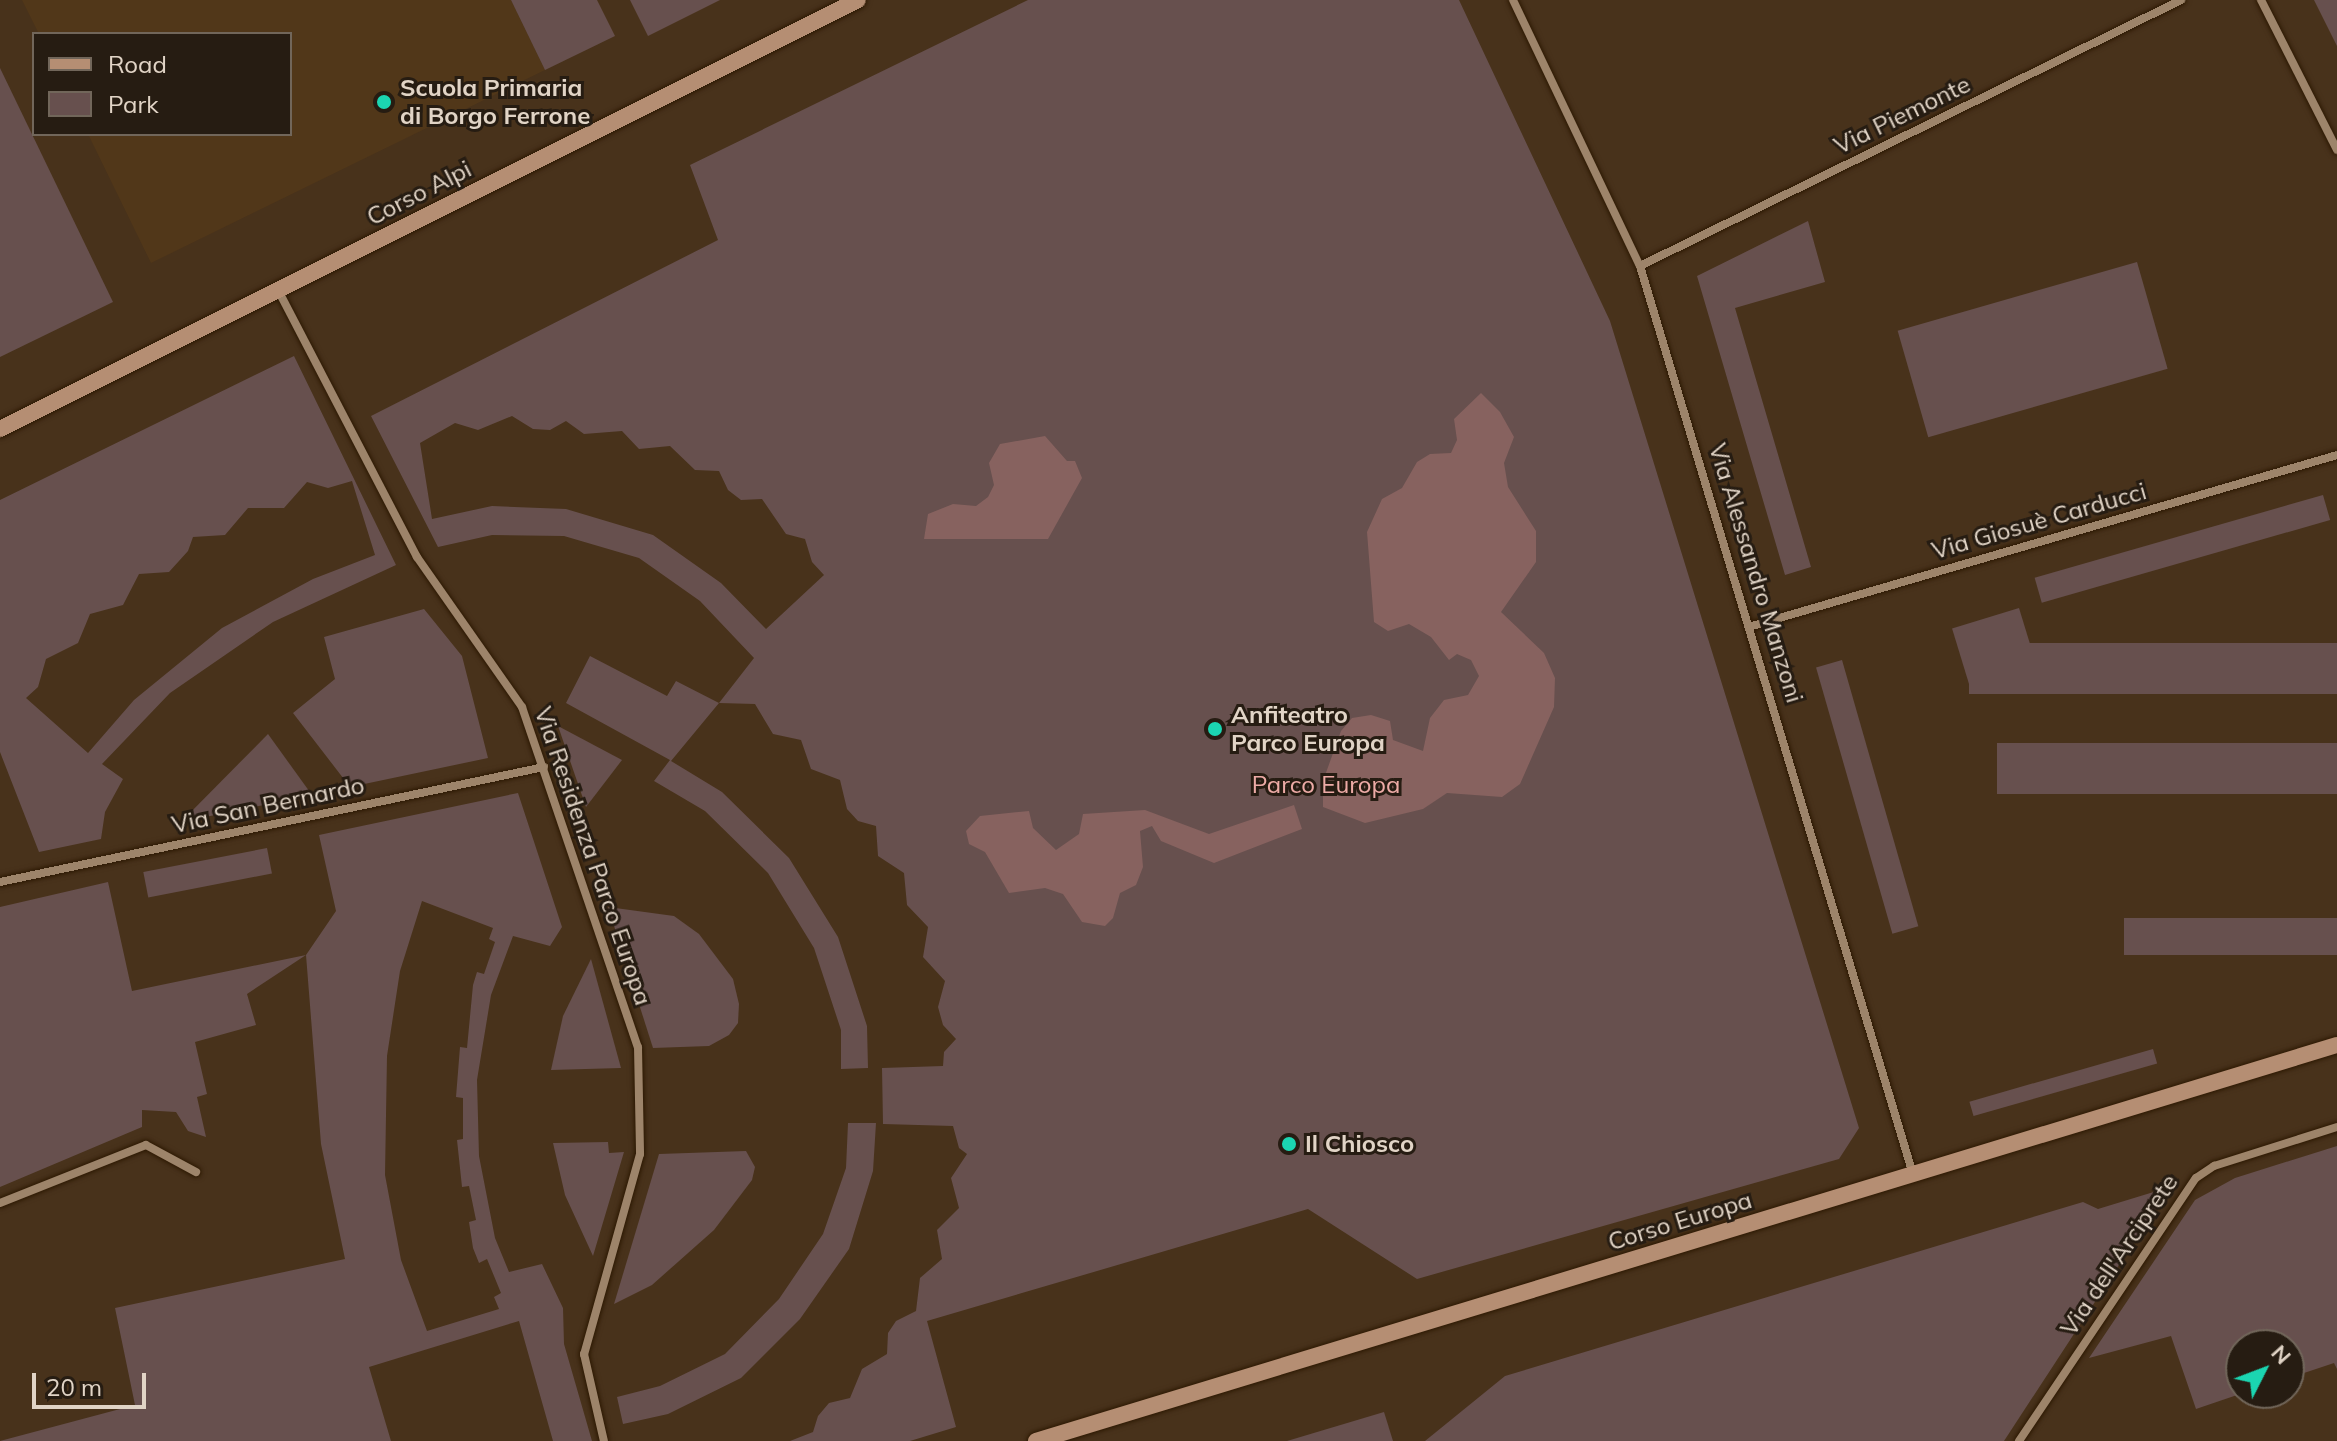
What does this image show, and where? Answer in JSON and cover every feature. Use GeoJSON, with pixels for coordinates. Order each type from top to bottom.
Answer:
{"type":"FeatureCollection","features":[{"type":"Feature","properties":{"kind":"street","name":"Corso Alpi"},"geometry":{"type":"LineString","coordinates":[[0,429],[858,0]]}},
{"type":"Feature","properties":{"kind":"street","name":"Via Alessandro Manzoni"},"geometry":{"type":"LineString","coordinates":[[1513,0],[1640,266],[1752,626],[1913,1175]]}},
{"type":"Feature","properties":{"kind":"street","name":"Via Piemonte"},"geometry":{"type":"LineString","coordinates":[[1640,266],[2181,0]]}},
{"type":"Feature","properties":{"kind":"street"},"geometry":{"type":"LineString","coordinates":[[2261,0],[2337,150]]}},
{"type":"Feature","properties":{"kind":"street","name":"Via Residenza Parco Europa"},"geometry":{"type":"LineString","coordinates":[[278,290],[417,557],[513,690],[544,767],[640,1065],[640,1154],[584,1354],[604,1441]]}},
{"type":"Feature","properties":{"kind":"street","name":"Via Giosuè Carducci"},"geometry":{"type":"LineString","coordinates":[[1752,626],[2337,455]]}},
{"type":"Feature","properties":{"kind":"street","name":"Via San Bernardo"},"geometry":{"type":"LineString","coordinates":[[0,882],[544,767]]}},
{"type":"Feature","properties":{"kind":"street","name":"Corso Europa"},"geometry":{"type":"LineString","coordinates":[[1036,1441],[2337,1045]]}},
{"type":"Feature","properties":{"kind":"street","name":"Via dell'Arciprete"},"geometry":{"type":"LineString","coordinates":[[2019,1441],[2196,1178],[2214,1166],[2337,1127]]}},
{"type":"Feature","properties":{"kind":"street"},"geometry":{"type":"LineString","coordinates":[[0,1203],[146,1145],[196,1172]]}},
{"type":"Feature","properties":{"kind":"shaded area","name":"Scuola Primaria di Borgo Ferrone"},"geometry":{"type":"Polygon","coordinates":[[[22,0],[511,0],[545,70],[151,263],[89,136],[292,136],[292,32],[38,32],[22,0]]]}},
{"type":"Feature","properties":{"kind":"green space"},"geometry":{"type":"Polygon","coordinates":[[[511,0],[597,0],[615,36],[545,70],[511,0]]]}},
{"type":"Feature","properties":{"kind":"green space"},"geometry":{"type":"Polygon","coordinates":[[[630,0],[720,0],[648,36],[630,0]]]}},
{"type":"Feature","properties":{"kind":"green space","name":"Parco Europa"},"geometry":{"type":"Polygon","coordinates":[[[1028,0],[1459,0],[1610,321],[1859,1128],[1839,1159],[1417,1279],[1308,1209],[927,1321],[956,1427],[910,1441],[790,1441],[813,1432],[818,1416],[829,1403],[850,1398],[862,1369],[887,1354],[888,1333],[896,1321],[916,1311],[920,1278],[942,1259],[937,1230],[959,1208],[951,1178],[967,1154],[959,1148],[953,1126],[883,1124],[882,1068],[943,1066],[944,1052],[956,1039],[943,1025],[938,1007],[945,981],[923,957],[928,927],[907,905],[904,873],[878,856],[876,826],[858,821],[847,809],[840,780],[811,769],[801,740],[773,734],[755,704],[719,703],[754,658],[700,601],[639,558],[564,536],[492,535],[438,547],[371,416],[718,240],[690,165],[1028,0]],[[512,416],[478,430],[455,423],[420,443],[432,519],[492,506],[566,509],[653,535],[721,583],[766,629],[824,575],[812,562],[805,539],[786,534],[762,499],[741,500],[728,490],[719,471],[695,470],[670,446],[639,449],[622,431],[584,434],[566,421],[550,430],[533,429],[512,416]]]}},
{"type":"Feature","properties":{"kind":"green space"},"geometry":{"type":"Polygon","coordinates":[[[2314,0],[2337,0],[2337,46],[2314,0]]]}},
{"type":"Feature","properties":{"kind":"green space"},"geometry":{"type":"Polygon","coordinates":[[[0,68],[113,302],[0,357],[0,68]]]}},
{"type":"Feature","properties":{"kind":"green space"},"geometry":{"type":"Polygon","coordinates":[[[1808,221],[1825,282],[1735,308],[1811,567],[1785,575],[1697,276],[1808,221]]]}},
{"type":"Feature","properties":{"kind":"green space"},"geometry":{"type":"Polygon","coordinates":[[[2137,262],[2168,369],[1928,437],[1898,331],[2137,262]]]}},
{"type":"Feature","properties":{"kind":"green space"},"geometry":{"type":"Polygon","coordinates":[[[294,356],[396,565],[273,622],[170,693],[102,764],[123,779],[105,812],[101,839],[39,852],[0,752],[0,500],[294,356]],[[352,481],[328,488],[307,482],[284,508],[248,508],[225,535],[193,537],[188,551],[169,572],[139,574],[123,605],[90,614],[78,643],[46,659],[38,687],[26,698],[88,753],[134,700],[222,628],[313,579],[375,555],[352,481]]]}},
{"type":"Feature","properties":{"kind":"green space"},"geometry":{"type":"Polygon","coordinates":[[[1481,393],[1500,412],[1514,437],[1504,463],[1508,487],[1536,531],[1536,562],[1501,612],[1544,653],[1555,678],[1554,707],[1520,784],[1502,797],[1447,793],[1423,809],[1365,823],[1323,807],[1323,781],[1341,731],[1352,718],[1371,715],[1390,721],[1393,740],[1423,751],[1430,718],[1444,700],[1468,695],[1479,676],[1471,660],[1457,654],[1449,660],[1431,637],[1409,624],[1388,631],[1374,622],[1367,532],[1382,499],[1402,488],[1417,462],[1430,454],[1451,453],[1457,440],[1454,419],[1481,393]]]}},
{"type":"Feature","properties":{"kind":"green space"},"geometry":{"type":"Polygon","coordinates":[[[1045,436],[1067,461],[1075,461],[1082,478],[1048,539],[924,539],[928,514],[953,504],[976,506],[988,497],[994,485],[989,463],[1000,444],[1045,436]]]}},
{"type":"Feature","properties":{"kind":"green space"},"geometry":{"type":"Polygon","coordinates":[[[2323,495],[2330,520],[2042,603],[2035,578],[2323,495]]]}},
{"type":"Feature","properties":{"kind":"green space"},"geometry":{"type":"Polygon","coordinates":[[[2019,608],[2036,664],[1969,685],[1952,628],[2019,608]]]}},
{"type":"Feature","properties":{"kind":"green space"},"geometry":{"type":"Polygon","coordinates":[[[424,609],[462,656],[488,758],[350,787],[293,713],[335,679],[324,637],[424,609]]]}},
{"type":"Feature","properties":{"kind":"green space"},"geometry":{"type":"Polygon","coordinates":[[[1969,643],[2337,643],[2337,694],[1969,694],[1969,643]]]}},
{"type":"Feature","properties":{"kind":"green space"},"geometry":{"type":"Polygon","coordinates":[[[590,656],[667,696],[676,681],[719,703],[671,761],[722,792],[789,858],[838,937],[867,1026],[868,1068],[841,1069],[841,1030],[814,948],[768,873],[705,811],[654,781],[670,760],[566,703],[590,656]]]}},
{"type":"Feature","properties":{"kind":"green space"},"geometry":{"type":"Polygon","coordinates":[[[1842,660],[1918,926],[1892,934],[1816,667],[1842,660]]]}},
{"type":"Feature","properties":{"kind":"green space"},"geometry":{"type":"Polygon","coordinates":[[[558,726],[622,760],[586,807],[558,726]]]}},
{"type":"Feature","properties":{"kind":"green space"},"geometry":{"type":"Polygon","coordinates":[[[268,734],[312,795],[181,822],[268,734]]]}},
{"type":"Feature","properties":{"kind":"green space"},"geometry":{"type":"Polygon","coordinates":[[[1997,743],[2337,743],[2337,794],[1997,794],[1997,743]]]}},
{"type":"Feature","properties":{"kind":"green space"},"geometry":{"type":"Polygon","coordinates":[[[518,793],[562,927],[550,946],[513,936],[491,995],[477,1080],[479,1156],[495,1238],[509,1272],[542,1264],[563,1308],[564,1344],[592,1441],[553,1441],[519,1321],[369,1367],[391,1441],[0,1441],[135,1405],[115,1308],[345,1259],[321,1144],[306,955],[336,911],[319,835],[518,793]],[[422,901],[400,971],[387,1056],[385,1175],[401,1260],[427,1331],[499,1309],[494,1297],[501,1293],[487,1259],[479,1263],[473,1248],[469,1222],[476,1220],[469,1186],[462,1187],[457,1140],[463,1139],[463,1098],[456,1097],[460,1047],[467,1048],[473,985],[477,972],[484,974],[495,942],[489,939],[493,928],[422,901]]]}},
{"type":"Feature","properties":{"kind":"green space"},"geometry":{"type":"Polygon","coordinates":[[[1294,805],[1302,829],[1214,863],[1161,841],[1152,826],[1140,831],[1143,867],[1136,885],[1120,893],[1113,918],[1105,926],[1082,922],[1063,894],[1045,888],[1009,893],[985,852],[969,844],[966,831],[980,816],[1029,811],[1033,828],[1056,850],[1079,834],[1083,814],[1145,810],[1209,834],[1294,805]]]}},
{"type":"Feature","properties":{"kind":"green space"},"geometry":{"type":"Polygon","coordinates":[[[267,848],[272,874],[148,898],[143,872],[267,848]]]}},
{"type":"Feature","properties":{"kind":"green space"},"geometry":{"type":"Polygon","coordinates":[[[108,882],[132,991],[306,955],[247,994],[256,1025],[195,1042],[207,1094],[197,1097],[206,1137],[188,1131],[176,1112],[142,1110],[142,1127],[0,1187],[0,907],[108,882]]]}},
{"type":"Feature","properties":{"kind":"green space"},"geometry":{"type":"Polygon","coordinates":[[[608,907],[674,916],[699,934],[733,979],[739,1004],[738,1023],[729,1035],[709,1046],[653,1048],[608,907]]]}},
{"type":"Feature","properties":{"kind":"green space"},"geometry":{"type":"Polygon","coordinates":[[[2124,918],[2337,918],[2337,955],[2124,955],[2124,918]]]}},
{"type":"Feature","properties":{"kind":"green space"},"geometry":{"type":"Polygon","coordinates":[[[591,959],[621,1068],[551,1070],[563,1016],[591,959]]]}},
{"type":"Feature","properties":{"kind":"green space"},"geometry":{"type":"Polygon","coordinates":[[[2153,1049],[2157,1063],[1974,1116],[1969,1102],[2153,1049]]]}},
{"type":"Feature","properties":{"kind":"green space"},"geometry":{"type":"Polygon","coordinates":[[[848,1123],[876,1123],[873,1171],[849,1249],[800,1319],[741,1378],[668,1414],[623,1424],[617,1397],[660,1386],[725,1354],[779,1299],[823,1234],[846,1168],[848,1123]]]}},
{"type":"Feature","properties":{"kind":"green space"},"geometry":{"type":"Polygon","coordinates":[[[608,1142],[609,1153],[624,1152],[593,1256],[565,1195],[553,1143],[608,1142]]]}},
{"type":"Feature","properties":{"kind":"green space"},"geometry":{"type":"Polygon","coordinates":[[[2337,1146],[2337,1369],[2334,1363],[2305,1373],[2305,1329],[2225,1329],[2225,1399],[2196,1409],[2171,1336],[2089,1358],[2195,1200],[2235,1178],[2337,1146]]]}},
{"type":"Feature","properties":{"kind":"green space"},"geometry":{"type":"Polygon","coordinates":[[[746,1151],[755,1167],[752,1180],[714,1230],[652,1285],[614,1304],[659,1154],[746,1151]]]}},
{"type":"Feature","properties":{"kind":"green space"},"geometry":{"type":"Polygon","coordinates":[[[2170,1187],[2004,1441],[1425,1441],[1505,1376],[2083,1202],[2098,1209],[2170,1187]]]}},
{"type":"Feature","properties":{"kind":"green space"},"geometry":{"type":"Polygon","coordinates":[[[1384,1412],[1393,1441],[1287,1441],[1384,1412]]]}},
{"type":"Feature","properties":{"kind":"place","name":"Scuola Primaria di Borgo Ferrone"},"geometry":{"type":"Point","coordinates":[384,102]}},
{"type":"Feature","properties":{"kind":"place","name":"Anfiteatro Parco Europa"},"geometry":{"type":"Point","coordinates":[1215,729]}},
{"type":"Feature","properties":{"kind":"place","name":"Il Chiosco"},"geometry":{"type":"Point","coordinates":[1289,1144]}}]}
